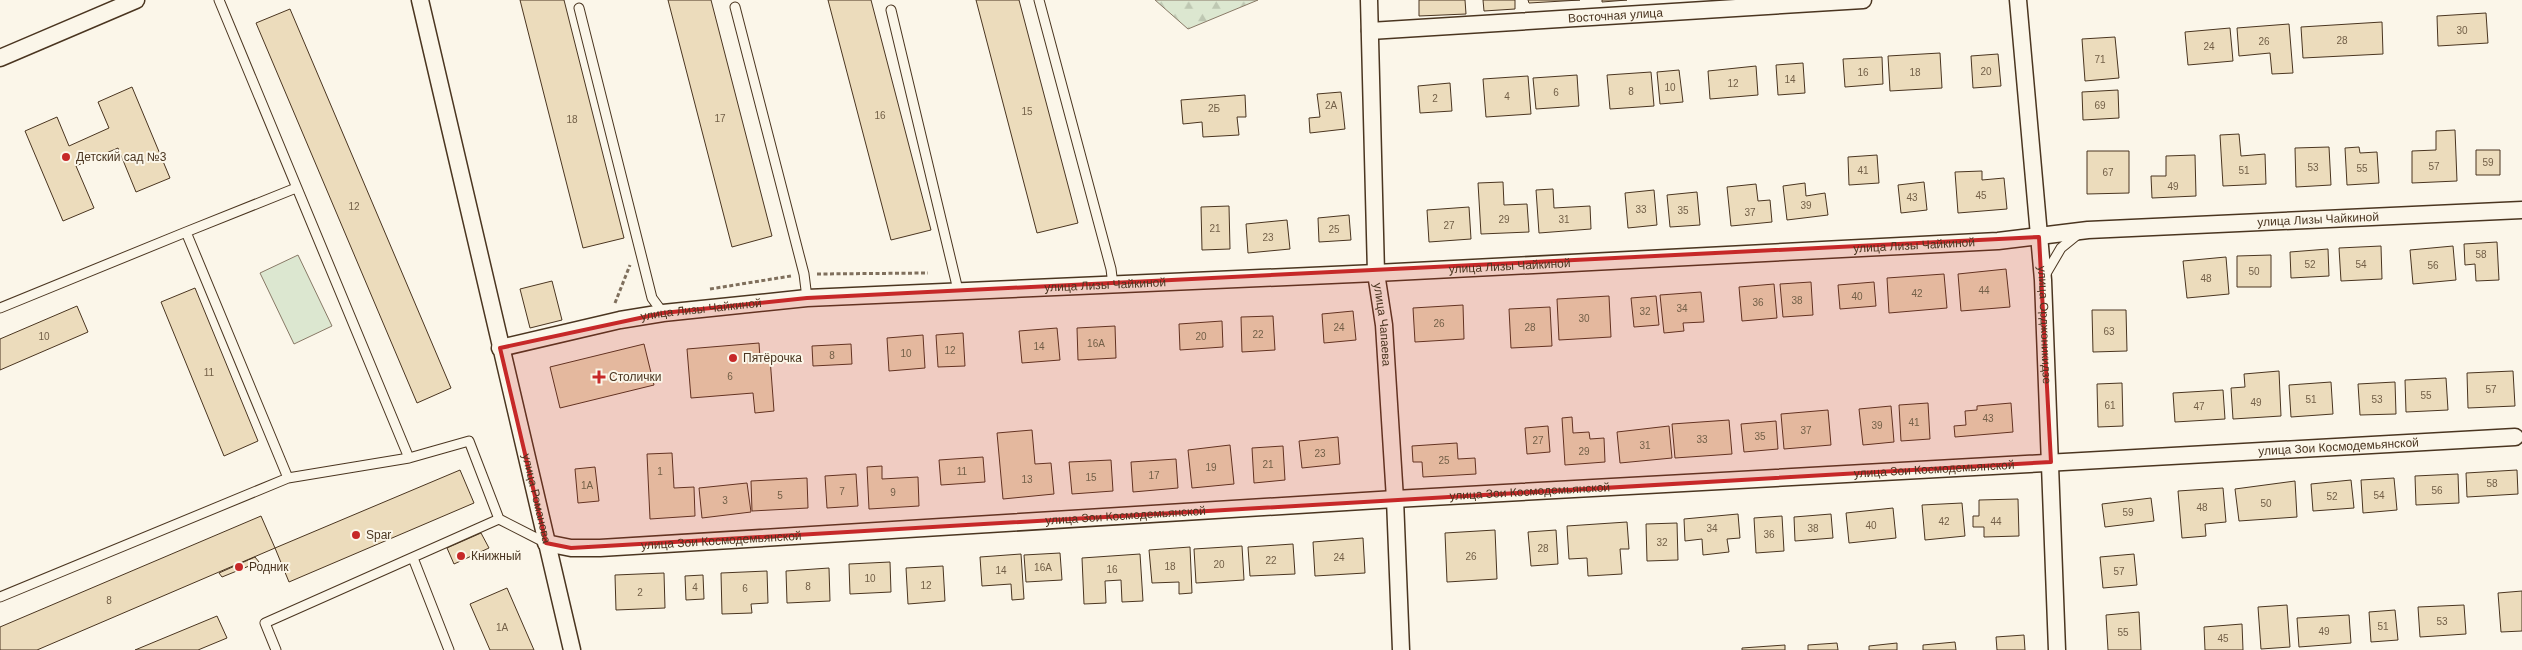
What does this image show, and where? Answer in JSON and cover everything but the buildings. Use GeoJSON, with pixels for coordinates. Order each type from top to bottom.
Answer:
{"type":"FeatureCollection","features":[{"type":"Feature","properties":{"kind":"street"},"geometry":{"type":"LineString","coordinates":[[0,58],[136,0]]}},
{"type":"Feature","properties":{"kind":"street","name":"улица Романова"},"geometry":{"type":"LineString","coordinates":[[420,0],[572,650]]}},
{"type":"Feature","properties":{"kind":"street","name":"улица Чапаева"},"geometry":{"type":"LineString","coordinates":[[1369,0],[1376,273],[1384,325],[1395,499],[1401,650]]}},
{"type":"Feature","properties":{"kind":"street","name":"Восточная улица"},"geometry":{"type":"LineString","coordinates":[[1370,31],[1863,0]]}},
{"type":"Feature","properties":{"kind":"street","name":"улица Орджоникидзе"},"geometry":{"type":"LineString","coordinates":[[2018,0],[2043,280],[2057,650]]}},
{"type":"Feature","properties":{"kind":"street","name":"улица Лизы Чайкиной"},"geometry":{"type":"LineString","coordinates":[[500,348],[620,320],[663,313],[807,298],[1376,273],[2038,238],[2088,230],[2522,210]]}},
{"type":"Feature","properties":{"kind":"street","name":"улица Зои Космодемьянской"},"geometry":{"type":"LineString","coordinates":[[546,543],[571,548],[610,547],[1395,499],[2514,437]]}},
{"type":"Feature","properties":{"kind":"lane"},"geometry":{"type":"LineString","coordinates":[[219,0],[409,458]]}},
{"type":"Feature","properties":{"kind":"lane"},"geometry":{"type":"LineString","coordinates":[[1039,0],[1111,269],[1113,285]]}},
{"type":"Feature","properties":{"kind":"lane"},"geometry":{"type":"LineString","coordinates":[[734,7],[801,264],[807,298]]}},
{"type":"Feature","properties":{"kind":"lane"},"geometry":{"type":"LineString","coordinates":[[579,8],[652,298],[663,313]]}},
{"type":"Feature","properties":{"kind":"lane"},"geometry":{"type":"LineString","coordinates":[[891,10],[958,290]]}},
{"type":"Feature","properties":{"kind":"lane"},"geometry":{"type":"LineString","coordinates":[[0,308],[296,188]]}},
{"type":"Feature","properties":{"kind":"lane"},"geometry":{"type":"LineString","coordinates":[[2043,280],[2061,248],[2073,236],[2088,230]]}},
{"type":"Feature","properties":{"kind":"lane"},"geometry":{"type":"LineString","coordinates":[[186,232],[288,478]]}},
{"type":"Feature","properties":{"kind":"lane"},"geometry":{"type":"LineString","coordinates":[[0,597],[288,478],[409,458],[469,441],[499,519],[546,543]]}},
{"type":"Feature","properties":{"kind":"lane"},"geometry":{"type":"LineString","coordinates":[[276,650],[265,623],[499,519]]}},
{"type":"Feature","properties":{"kind":"lane"},"geometry":{"type":"LineString","coordinates":[[413,558],[449,650]]}},
{"type":"Feature","properties":{"kind":"path"},"geometry":{"type":"LineString","coordinates":[[620,320],[614,306],[620,286],[639,247]]}},
{"type":"Feature","properties":{"kind":"highlighted area"},"geometry":{"type":"Polygon","coordinates":[[[2039,237],[2051,462],[571,548],[546,543],[500,348],[663,313],[807,298],[2039,237]]]}},
{"type":"Feature","properties":{"kind":"green space"},"geometry":{"type":"Polygon","coordinates":[[[1155,0],[1258,0],[1188,29],[1155,0]]]}},
{"type":"Feature","properties":{"kind":"green space"},"geometry":{"type":"Polygon","coordinates":[[[298,255],[332,326],[294,344],[260,273],[298,255]]]}},
{"type":"Feature","properties":{"kind":"place","name":"Детский сад №3"},"geometry":{"type":"Point","coordinates":[66,157]}},
{"type":"Feature","properties":{"kind":"place","name":"Пятёрочка"},"geometry":{"type":"Point","coordinates":[733,358]}},
{"type":"Feature","properties":{"kind":"place","name":"Столички"},"geometry":{"type":"Point","coordinates":[599,377]}},
{"type":"Feature","properties":{"kind":"place","name":"Spar"},"geometry":{"type":"Point","coordinates":[356,535]}},
{"type":"Feature","properties":{"kind":"place","name":"Книжный"},"geometry":{"type":"Point","coordinates":[461,556]}},
{"type":"Feature","properties":{"kind":"place","name":"Родник"},"geometry":{"type":"Point","coordinates":[239,567]}}]}
